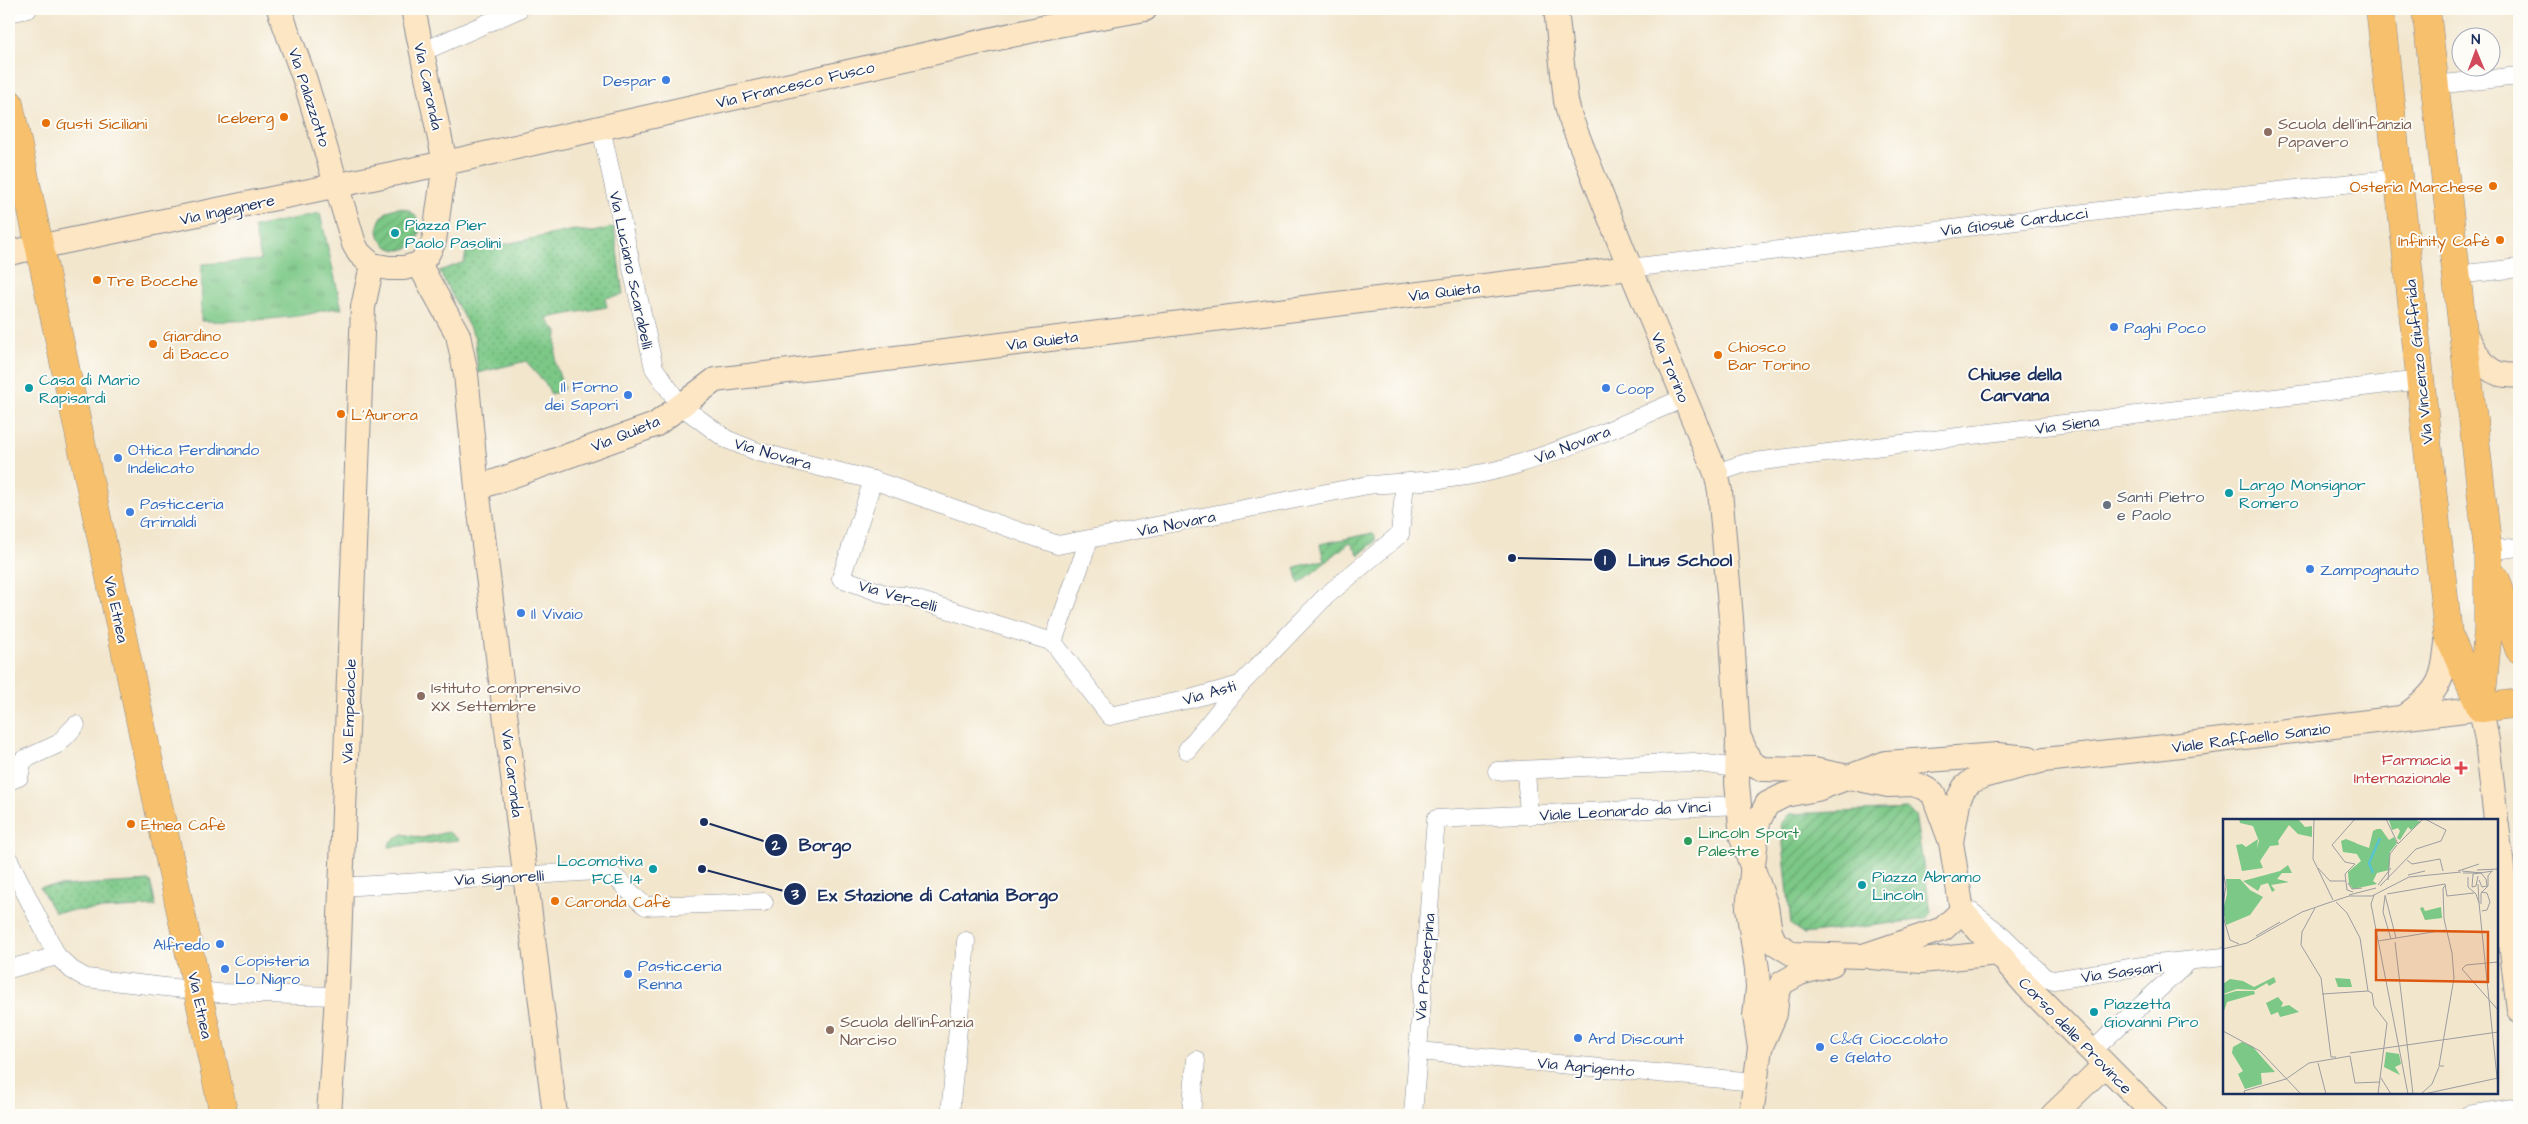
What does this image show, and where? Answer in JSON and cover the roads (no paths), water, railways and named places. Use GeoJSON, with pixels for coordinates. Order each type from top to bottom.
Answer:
{"type":"FeatureCollection","features":[{"type":"Feature","properties":{"kind":"main road","name":"Via Palazzotto"},"geometry":{"type":"LineString","coordinates":[[279,9],[305,80],[354,244],[359,253],[372,265]]}},
{"type":"Feature","properties":{"kind":"main road","name":"Via Caronda"},"geometry":{"type":"LineString","coordinates":[[413,9],[445,163],[434,241],[427,255],[419,264],[458,335],[466,374],[477,488],[555,1115]]}},
{"type":"Feature","properties":{"kind":"main road","name":"Via Francesco Fusco"},"geometry":{"type":"LineString","coordinates":[[445,163],[1038,29],[1144,9]]}},
{"type":"Feature","properties":{"kind":"main road","name":"Via Torino"},"geometry":{"type":"LineString","coordinates":[[1556,9],[1566,101],[1570,117],[1630,268],[1716,473],[1720,491],[1738,736],[1743,765],[1730,805],[1753,873]]}},
{"type":"Feature","properties":{"kind":"main road","name":"Via Vincenzo Giuffrida"},"geometry":{"type":"LineString","coordinates":[[2380,9],[2448,634],[2480,708],[2487,741],[2496,819]]}},
{"type":"Feature","properties":{"kind":"main road","name":"Via Vincenzo Giuffrida"},"geometry":{"type":"LineString","coordinates":[[2426,9],[2488,552],[2488,630],[2480,708]]}},
{"type":"Feature","properties":{"kind":"main road","name":"Via Etnea"},"geometry":{"type":"LineString","coordinates":[[9,103],[224,1115]]}},
{"type":"Feature","properties":{"kind":"main road","name":"Via Ingegnere"},"geometry":{"type":"LineString","coordinates":[[9,253],[445,163]]}},
{"type":"Feature","properties":{"kind":"main road"},"geometry":{"type":"LineString","coordinates":[[372,265],[404,268],[419,264]]}},
{"type":"Feature","properties":{"kind":"main road","name":"Via Empedocle"},"geometry":{"type":"LineString","coordinates":[[330,1115],[337,996],[363,307],[372,265]]}},
{"type":"Feature","properties":{"kind":"main road","name":"Via Quieta"},"geometry":{"type":"LineString","coordinates":[[477,488],[655,425],[715,380],[1630,268]]}},
{"type":"Feature","properties":{"kind":"main road"},"geometry":{"type":"LineString","coordinates":[[2462,330],[2484,365],[2493,373],[2506,376],[2519,375]]}},
{"type":"Feature","properties":{"kind":"main road"},"geometry":{"type":"LineString","coordinates":[[2488,552],[2519,649]]}},
{"type":"Feature","properties":{"kind":"main road"},"geometry":{"type":"LineString","coordinates":[[2404,718],[2429,699],[2444,672],[2448,634]]}},
{"type":"Feature","properties":{"kind":"main road","name":"Viale Raffaello Sanzio"},"geometry":{"type":"LineString","coordinates":[[1951,842],[1959,809],[1959,798],[1964,788],[1972,781],[1984,776],[2044,760],[2519,703]]}},
{"type":"Feature","properties":{"kind":"main road"},"geometry":{"type":"LineString","coordinates":[[1760,1048],[1755,1016],[1758,988],[1757,969],[1748,908],[1758,822],[1767,804],[1785,795],[1817,790],[1886,763],[1998,755],[2044,760]]}},
{"type":"Feature","properties":{"kind":"main road"},"geometry":{"type":"LineString","coordinates":[[1743,765],[1762,769],[1814,770],[1853,776],[1888,785],[1913,784],[1933,793],[1951,842],[1962,908],[1943,929],[1863,956],[1800,973],[1782,983],[1777,994],[1775,1014],[1760,1048],[1751,1115]]}},
{"type":"Feature","properties":{"kind":"main road"},"geometry":{"type":"LineString","coordinates":[[2498,834],[2519,1010]]}},
{"type":"Feature","properties":{"kind":"main road"},"geometry":{"type":"LineString","coordinates":[[1753,873],[1766,906],[1770,932],[1775,943],[1784,950],[1801,956],[1863,956],[1921,961],[1998,953]]}},
{"type":"Feature","properties":{"kind":"main road","name":"Corso delle Province"},"geometry":{"type":"LineString","coordinates":[[1962,908],[1998,953],[2155,1115]]}},
{"type":"Feature","properties":{"kind":"main road"},"geometry":{"type":"LineString","coordinates":[[2053,1115],[2098,1058]]}},
{"type":"Feature","properties":{"kind":"street"},"geometry":{"type":"LineString","coordinates":[[9,13],[28,9]]}},
{"type":"Feature","properties":{"kind":"street"},"geometry":{"type":"LineString","coordinates":[[422,52],[519,9]]}},
{"type":"Feature","properties":{"kind":"street"},"geometry":{"type":"LineString","coordinates":[[2434,85],[2519,76]]}},
{"type":"Feature","properties":{"kind":"street","name":"Via Luciano Scarabelli"},"geometry":{"type":"LineString","coordinates":[[601,128],[654,368],[680,405]]}},
{"type":"Feature","properties":{"kind":"street","name":"Via Giosuè Carducci"},"geometry":{"type":"LineString","coordinates":[[1630,268],[2141,206],[2398,178]]}},
{"type":"Feature","properties":{"kind":"street"},"geometry":{"type":"LineString","coordinates":[[2456,275],[2519,268]]}},
{"type":"Feature","properties":{"kind":"street","name":"Via Siena"},"geometry":{"type":"LineString","coordinates":[[1716,473],[1746,463],[2420,380]]}},
{"type":"Feature","properties":{"kind":"street","name":"Via Novara"},"geometry":{"type":"LineString","coordinates":[[680,405],[726,439],[758,452],[873,480],[1058,545],[1368,485],[1406,483],[1513,466],[1580,442],[1684,398]]}},
{"type":"Feature","properties":{"kind":"street","name":"Via Vercelli"},"geometry":{"type":"LineString","coordinates":[[873,480],[841,578],[887,595],[905,596],[1053,642]]}},
{"type":"Feature","properties":{"kind":"street","name":"Via Asti"},"geometry":{"type":"LineString","coordinates":[[1053,642],[1110,716],[1190,699],[1240,685],[1326,596],[1400,534],[1406,483]]}},
{"type":"Feature","properties":{"kind":"street"},"geometry":{"type":"LineString","coordinates":[[1053,642],[1089,540]]}},
{"type":"Feature","properties":{"kind":"street"},"geometry":{"type":"LineString","coordinates":[[2488,552],[2519,548]]}},
{"type":"Feature","properties":{"kind":"street"},"geometry":{"type":"LineString","coordinates":[[1186,750],[1240,685]]}},
{"type":"Feature","properties":{"kind":"street"},"geometry":{"type":"LineString","coordinates":[[9,781],[19,777],[23,760],[58,744],[76,725]]}},
{"type":"Feature","properties":{"kind":"street"},"geometry":{"type":"LineString","coordinates":[[1497,771],[1693,762],[1743,765]]}},
{"type":"Feature","properties":{"kind":"street","name":"Viale Leonardo da Vinci"},"geometry":{"type":"LineString","coordinates":[[1526,771],[1529,815]]}},
{"type":"Feature","properties":{"kind":"street","name":"Viale Leonardo da Vinci"},"geometry":{"type":"LineString","coordinates":[[1436,819],[1730,805]]}},
{"type":"Feature","properties":{"kind":"street","name":"Via Proserpina"},"geometry":{"type":"LineString","coordinates":[[1412,1115],[1436,819]]}},
{"type":"Feature","properties":{"kind":"street"},"geometry":{"type":"LineString","coordinates":[[9,860],[57,956],[72,970],[86,978],[198,989],[218,993],[337,996]]}},
{"type":"Feature","properties":{"kind":"street","name":"Via Signorelli"},"geometry":{"type":"LineString","coordinates":[[341,886],[602,872],[616,878],[642,904],[651,907],[764,902]]}},
{"type":"Feature","properties":{"kind":"street","name":"Via Sassari"},"geometry":{"type":"LineString","coordinates":[[1962,908],[2004,937],[2045,978],[2054,980],[2155,964],[2223,957]]}},
{"type":"Feature","properties":{"kind":"street"},"geometry":{"type":"LineString","coordinates":[[950,1115],[966,941]]}},
{"type":"Feature","properties":{"kind":"street"},"geometry":{"type":"LineString","coordinates":[[9,970],[57,956]]}},
{"type":"Feature","properties":{"kind":"street","name":"Via Sassari"},"geometry":{"type":"LineString","coordinates":[[2098,1058],[2188,962]]}},
{"type":"Feature","properties":{"kind":"street","name":"Via Agrigento"},"geometry":{"type":"LineString","coordinates":[[1418,1051],[1755,1082]]}},
{"type":"Feature","properties":{"kind":"street"},"geometry":{"type":"LineString","coordinates":[[1191,1115],[1190,1102],[1196,1060]]}},
{"type":"Feature","properties":{"kind":"street"},"geometry":{"type":"LineString","coordinates":[[2468,1115],[2519,1107]]}},
{"type":"Feature","properties":{"kind":"place","name":"Despar"},"geometry":{"type":"Point","coordinates":[666,80]}},
{"type":"Feature","properties":{"kind":"place","name":"Iceberg"},"geometry":{"type":"Point","coordinates":[284,117]}},
{"type":"Feature","properties":{"kind":"place","name":"Gusti Siciliani"},"geometry":{"type":"Point","coordinates":[46,123]}},
{"type":"Feature","properties":{"kind":"place","name":"Scuola dell'infanzia Papavero"},"geometry":{"type":"Point","coordinates":[2268,132]}},
{"type":"Feature","properties":{"kind":"place","name":"Osteria Marchese"},"geometry":{"type":"Point","coordinates":[2493,186]}},
{"type":"Feature","properties":{"kind":"place","name":"Piazza Pier Paolo Pasolini"},"geometry":{"type":"Point","coordinates":[395,233]}},
{"type":"Feature","properties":{"kind":"place","name":"Infinity Cafè"},"geometry":{"type":"Point","coordinates":[2500,240]}},
{"type":"Feature","properties":{"kind":"place","name":"Tre Bocche"},"geometry":{"type":"Point","coordinates":[97,280]}},
{"type":"Feature","properties":{"kind":"place","name":"Paghi Poco"},"geometry":{"type":"Point","coordinates":[2114,327]}},
{"type":"Feature","properties":{"kind":"place","name":"Giardino di Bacco"},"geometry":{"type":"Point","coordinates":[153,344]}},
{"type":"Feature","properties":{"kind":"place","name":"Chiosco Bar Torino"},"geometry":{"type":"Point","coordinates":[1718,355]}},
{"type":"Feature","properties":{"kind":"place","name":"Casa di Mario Rapisardi"},"geometry":{"type":"Point","coordinates":[29,388]}},
{"type":"Feature","properties":{"kind":"place","name":"Coop"},"geometry":{"type":"Point","coordinates":[1606,388]}},
{"type":"Feature","properties":{"kind":"place","name":"Il Forno dei Sapori"},"geometry":{"type":"Point","coordinates":[628,395]}},
{"type":"Feature","properties":{"kind":"place","name":"L'Aurora"},"geometry":{"type":"Point","coordinates":[341,414]}},
{"type":"Feature","properties":{"kind":"place","name":"Ottica Ferdinando Indelicato"},"geometry":{"type":"Point","coordinates":[118,458]}},
{"type":"Feature","properties":{"kind":"place","name":"Largo Monsignor Romero"},"geometry":{"type":"Point","coordinates":[2229,493]}},
{"type":"Feature","properties":{"kind":"place","name":"Santi Pietro e Paolo"},"geometry":{"type":"Point","coordinates":[2107,505]}},
{"type":"Feature","properties":{"kind":"place","name":"Pasticceria Grimaldi"},"geometry":{"type":"Point","coordinates":[130,512]}},
{"type":"Feature","properties":{"kind":"place","name":"Linus School"},"geometry":{"type":"Point","coordinates":[1512,558]}},
{"type":"Feature","properties":{"kind":"place","name":"Zampognauto"},"geometry":{"type":"Point","coordinates":[2310,569]}},
{"type":"Feature","properties":{"kind":"place","name":"Il Vivaio"},"geometry":{"type":"Point","coordinates":[521,613]}},
{"type":"Feature","properties":{"kind":"place","name":"Istituto comprensivo XX Settembre"},"geometry":{"type":"Point","coordinates":[421,696]}},
{"type":"Feature","properties":{"kind":"place","name":"Farmacia Internazionale"},"geometry":{"type":"Point","coordinates":[2461,768]}},
{"type":"Feature","properties":{"kind":"place","name":"Borgo"},"geometry":{"type":"Point","coordinates":[704,822]}},
{"type":"Feature","properties":{"kind":"place","name":"Etnea Cafè"},"geometry":{"type":"Point","coordinates":[131,824]}},
{"type":"Feature","properties":{"kind":"place","name":"Lincoln Sport Palestre"},"geometry":{"type":"Point","coordinates":[1688,841]}},
{"type":"Feature","properties":{"kind":"place","name":"Locomotiva FCE 14"},"geometry":{"type":"Point","coordinates":[653,869]}},
{"type":"Feature","properties":{"kind":"place","name":"Ex Stazione di Catania Borgo"},"geometry":{"type":"Point","coordinates":[702,869]}},
{"type":"Feature","properties":{"kind":"place","name":"Piazza Abramo Lincoln"},"geometry":{"type":"Point","coordinates":[1862,885]}},
{"type":"Feature","properties":{"kind":"place","name":"Caronda Cafè"},"geometry":{"type":"Point","coordinates":[555,901]}},
{"type":"Feature","properties":{"kind":"place","name":"Alfredo"},"geometry":{"type":"Point","coordinates":[220,944]}},
{"type":"Feature","properties":{"kind":"place","name":"Copisteria Lo Nigro"},"geometry":{"type":"Point","coordinates":[225,969]}},
{"type":"Feature","properties":{"kind":"place","name":"Pasticceria Renna"},"geometry":{"type":"Point","coordinates":[628,974]}},
{"type":"Feature","properties":{"kind":"place","name":"Piazzetta Giovanni Piro"},"geometry":{"type":"Point","coordinates":[2094,1012]}},
{"type":"Feature","properties":{"kind":"place","name":"Scuola dell'infanzia Narciso"},"geometry":{"type":"Point","coordinates":[830,1030]}},
{"type":"Feature","properties":{"kind":"place","name":"Ard Discount"},"geometry":{"type":"Point","coordinates":[1578,1038]}},
{"type":"Feature","properties":{"kind":"place","name":"C&G Cioccolato e Gelato"},"geometry":{"type":"Point","coordinates":[1820,1047]}},
{"type":"Feature","properties":{"kind":"district","name":"Chiuse della Carvana"},"geometry":{"type":"Point","coordinates":[2015,384]}}]}
